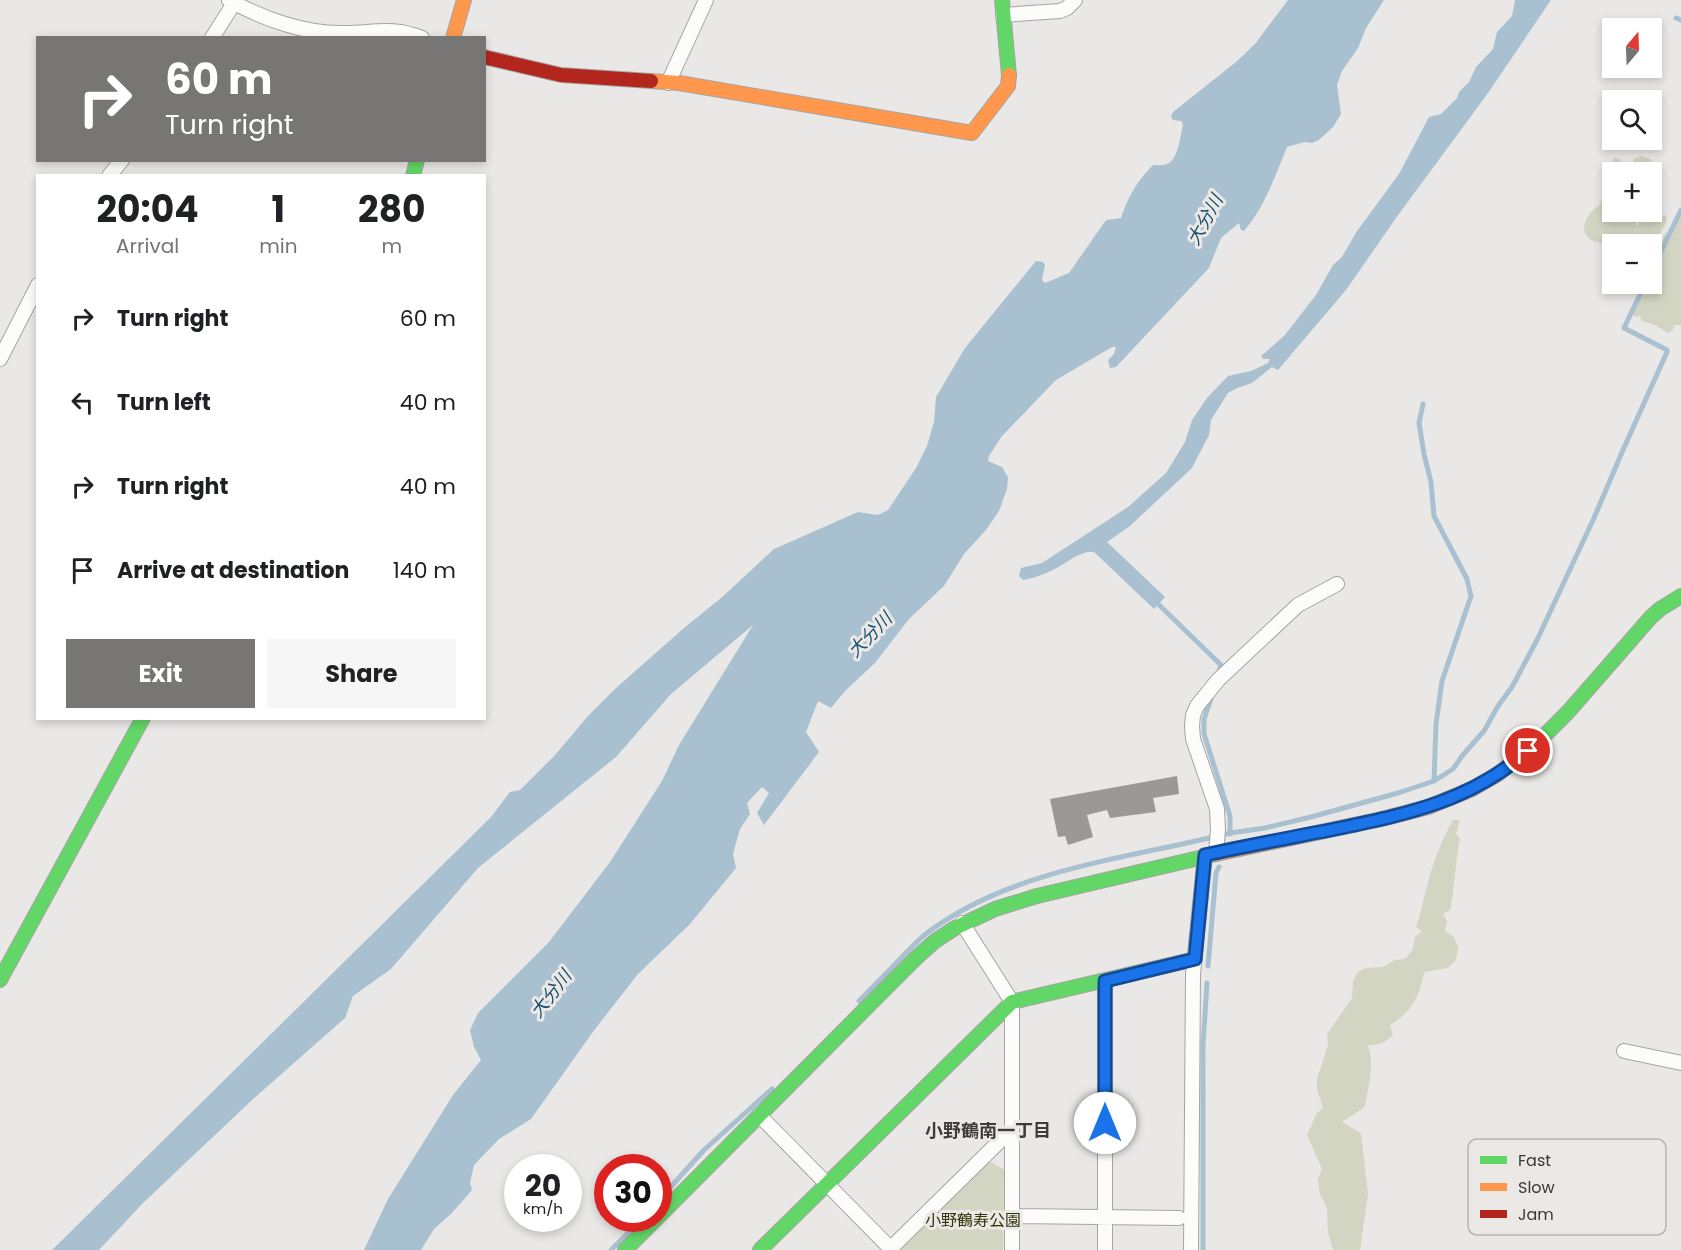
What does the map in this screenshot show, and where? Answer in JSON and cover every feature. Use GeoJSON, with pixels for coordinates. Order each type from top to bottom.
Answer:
{"type":"FeatureCollection","features":[{"type":"Feature","properties":{"kind":"street"},"geometry":{"type":"LineString","coordinates":[[454,36],[464,0]]}},
{"type":"Feature","properties":{"kind":"street"},"geometry":{"type":"LineString","coordinates":[[668,83],[705,0]]}},
{"type":"Feature","properties":{"kind":"street"},"geometry":{"type":"LineString","coordinates":[[486,57],[561,75],[668,83],[730,91],[972,133],[1008,86],[1009,74],[1002,0]]}},
{"type":"Feature","properties":{"kind":"street"},"geometry":{"type":"LineString","coordinates":[[1003,15],[1060,10],[1067,8],[1075,0]]}},
{"type":"Feature","properties":{"kind":"street"},"geometry":{"type":"LineString","coordinates":[[213,36],[233,1],[266,17],[318,31],[344,33],[394,30],[415,36]]}},
{"type":"Feature","properties":{"kind":"street"},"geometry":{"type":"LineString","coordinates":[[111,174],[120,162]]}},
{"type":"Feature","properties":{"kind":"street"},"geometry":{"type":"LineString","coordinates":[[0,359],[36,289]]}},
{"type":"Feature","properties":{"kind":"street"},"geometry":{"type":"LineString","coordinates":[[672,1203],[927,947],[962,923],[1002,906],[1211,854],[1371,822],[1414,811],[1444,801],[1489,780],[1515,762],[1546,734],[1651,617],[1680,580]]}},
{"type":"Feature","properties":{"kind":"street"},"geometry":{"type":"LineString","coordinates":[[1191,1250],[1192,1000],[1195,959],[1211,854],[1218,830],[1217,809],[1193,739],[1193,715],[1197,706],[1218,680],[1298,605],[1337,584]]}},
{"type":"Feature","properties":{"kind":"street"},"geometry":{"type":"LineString","coordinates":[[1651,617],[1681,596]]}},
{"type":"Feature","properties":{"kind":"street"},"geometry":{"type":"LineString","coordinates":[[0,980],[142,720]]}},
{"type":"Feature","properties":{"kind":"street"},"geometry":{"type":"LineString","coordinates":[[962,923],[1012,1002],[1012,1250]]}},
{"type":"Feature","properties":{"kind":"street"},"geometry":{"type":"LineString","coordinates":[[760,1250],[1012,1002],[1195,959]]}},
{"type":"Feature","properties":{"kind":"street"},"geometry":{"type":"LineString","coordinates":[[1105,981],[1105,1250]]}},
{"type":"Feature","properties":{"kind":"street"},"geometry":{"type":"LineString","coordinates":[[1624,1051],[1681,1063]]}},
{"type":"Feature","properties":{"kind":"street"},"geometry":{"type":"LineString","coordinates":[[759,1115],[890,1249],[1012,1129]]}},
{"type":"Feature","properties":{"kind":"street"},"geometry":{"type":"LineString","coordinates":[[1012,1216],[1179,1218]]}},
{"type":"Feature","properties":{"kind":"street"},"geometry":{"type":"LineString","coordinates":[[625,1250],[643,1232]]}},
{"type":"Feature","properties":{"kind":"green space"},"geometry":{"type":"Polygon","coordinates":[[[1641,156],[1652,162],[1633,162],[1635,158],[1641,156]]]}},
{"type":"Feature","properties":{"kind":"green space"},"geometry":{"type":"Polygon","coordinates":[[[1614,158],[1620,159],[1621,162],[1613,162],[1614,158]]]}},
{"type":"Feature","properties":{"kind":"green space"},"geometry":{"type":"Polygon","coordinates":[[[1602,199],[1602,222],[1636,222],[1636,226],[1638,222],[1662,222],[1664,215],[1667,218],[1659,234],[1602,234],[1602,243],[1590,239],[1584,231],[1587,218],[1599,206],[1602,199]]]}},
{"type":"Feature","properties":{"kind":"green space"},"geometry":{"type":"Polygon","coordinates":[[[1681,213],[1681,325],[1675,325],[1668,333],[1655,325],[1642,321],[1640,316],[1630,314],[1638,294],[1662,294],[1662,242],[1664,235],[1669,231],[1681,213]]]}},
{"type":"Feature","properties":{"kind":"green space"},"geometry":{"type":"Polygon","coordinates":[[[1453,820],[1460,820],[1456,834],[1460,839],[1450,910],[1443,914],[1447,921],[1445,931],[1454,937],[1458,948],[1456,960],[1448,968],[1424,972],[1414,1003],[1404,1015],[1390,1025],[1393,1035],[1382,1043],[1368,1045],[1371,1069],[1365,1107],[1342,1122],[1361,1133],[1368,1194],[1360,1250],[1333,1250],[1328,1232],[1327,1208],[1320,1194],[1318,1180],[1322,1169],[1307,1135],[1317,1113],[1323,1108],[1317,1089],[1317,1079],[1328,1045],[1327,1034],[1352,998],[1353,981],[1358,972],[1366,968],[1383,967],[1395,960],[1405,959],[1413,949],[1415,937],[1422,931],[1416,927],[1432,869],[1453,820]]]}},
{"type":"Feature","properties":{"kind":"green space","name":"小野鶴寿公園"},"geometry":{"type":"Polygon","coordinates":[[[989,1161],[1004,1170],[1003,1250],[898,1250],[989,1161]]]}},
{"type":"Feature","properties":{"kind":"water","name":"大分川"},"geometry":{"type":"Polygon","coordinates":[[[1288,0],[1384,0],[1366,28],[1358,48],[1342,71],[1337,85],[1341,114],[1333,127],[1319,140],[1287,147],[1269,191],[1251,222],[1244,231],[1241,230],[1239,223],[1221,238],[1209,268],[1116,367],[1110,368],[1108,360],[1114,354],[1116,347],[1112,347],[1056,380],[1002,436],[988,461],[1002,467],[1008,477],[1007,489],[999,511],[986,530],[964,554],[944,586],[909,619],[875,663],[846,690],[831,708],[818,701],[806,732],[819,752],[764,825],[757,813],[769,793],[762,787],[747,803],[750,814],[740,829],[733,854],[736,868],[690,924],[638,974],[595,1029],[531,1119],[499,1139],[474,1165],[470,1183],[472,1190],[434,1229],[421,1250],[364,1250],[388,1199],[453,1095],[481,1060],[474,1047],[470,1030],[478,1013],[549,942],[610,862],[662,781],[679,745],[753,625],[671,694],[616,757],[478,868],[391,969],[353,996],[345,1018],[251,1101],[143,1203],[99,1250],[52,1250],[491,817],[510,792],[520,790],[616,688],[774,549],[858,512],[878,515],[888,510],[916,468],[927,446],[934,422],[936,397],[965,348],[1036,261],[1043,262],[1045,265],[1042,280],[1045,283],[1069,273],[1106,220],[1121,218],[1134,190],[1153,165],[1167,164],[1175,156],[1183,124],[1181,121],[1173,120],[1171,117],[1173,112],[1255,44],[1288,0]]]}},
{"type":"Feature","properties":{"kind":"water"},"geometry":{"type":"Polygon","coordinates":[[[1515,0],[1551,0],[1488,93],[1346,290],[1278,370],[1272,367],[1252,383],[1228,393],[1211,420],[1209,435],[1192,468],[1130,526],[1107,542],[1165,597],[1154,609],[1094,552],[1079,555],[1051,571],[1023,580],[1019,576],[1021,568],[1042,563],[1128,507],[1166,473],[1185,442],[1192,420],[1207,398],[1228,376],[1251,371],[1268,363],[1270,359],[1263,359],[1261,356],[1284,336],[1316,295],[1333,265],[1342,257],[1357,231],[1399,174],[1429,117],[1441,114],[1457,98],[1459,92],[1469,82],[1476,67],[1493,49],[1497,32],[1512,16],[1515,0]]]}},
{"type":"Feature","properties":{"kind":"building"},"geometry":{"type":"Polygon","coordinates":[[[1177,776],[1179,794],[1153,798],[1156,812],[1110,818],[1107,810],[1087,815],[1093,837],[1068,845],[1065,836],[1058,837],[1050,799],[1177,776]]]}},
{"type":"Feature","properties":{"kind":"waterway"},"geometry":{"type":"LineString","coordinates":[[1676,18],[1681,20]]}},
{"type":"Feature","properties":{"kind":"waterway"},"geometry":{"type":"LineString","coordinates":[[1662,249],[1681,210]]}},
{"type":"Feature","properties":{"kind":"waterway"},"geometry":{"type":"LineString","coordinates":[[1434,781],[1453,769],[1484,731],[1512,687],[1537,640],[1594,518],[1667,352],[1624,328],[1640,294]]}},
{"type":"Feature","properties":{"kind":"waterway"},"geometry":{"type":"LineString","coordinates":[[1230,834],[1311,817],[1434,781],[1436,724],[1442,681],[1471,596],[1467,579],[1434,516],[1431,482],[1419,423],[1423,404]]}},
{"type":"Feature","properties":{"kind":"waterway"},"geometry":{"type":"LineString","coordinates":[[1154,600],[1221,665],[1218,675]]}},
{"type":"Feature","properties":{"kind":"waterway"},"geometry":{"type":"LineString","coordinates":[[859,1001],[927,933],[961,911],[997,894],[1073,868],[1230,833],[1230,816],[1204,734],[1204,719],[1212,696]]}},
{"type":"Feature","properties":{"kind":"waterway"},"geometry":{"type":"LineString","coordinates":[[1208,966],[1216,873],[1219,867]]}},
{"type":"Feature","properties":{"kind":"waterway"},"geometry":{"type":"LineString","coordinates":[[1203,1250],[1203,1046],[1207,983]]}},
{"type":"Feature","properties":{"kind":"waterway"},"geometry":{"type":"LineString","coordinates":[[672,1185],[704,1150],[772,1089]]}},
{"type":"Feature","properties":{"kind":"waterway"},"geometry":{"type":"LineString","coordinates":[[611,1250],[629,1232]]}},
{"type":"Feature","properties":{"kind":"traffic: fast"},"geometry":{"type":"LineString","coordinates":[[1002,0],[1009,75]]}},
{"type":"Feature","properties":{"kind":"traffic: fast"},"geometry":{"type":"LineString","coordinates":[[414,174],[416,162]]}},
{"type":"Feature","properties":{"kind":"traffic: fast"},"geometry":{"type":"LineString","coordinates":[[1539,741],[1568,712],[1651,617],[1681,596]]}},
{"type":"Feature","properties":{"kind":"traffic: fast"},"geometry":{"type":"LineString","coordinates":[[0,980],[142,720]]}},
{"type":"Feature","properties":{"kind":"traffic: fast"},"geometry":{"type":"LineString","coordinates":[[672,1203],[916,958],[935,941],[955,928],[995,909],[1037,896],[1216,854]]}},
{"type":"Feature","properties":{"kind":"traffic: fast"},"geometry":{"type":"LineString","coordinates":[[760,1250],[1012,1002],[1195,959]]}},
{"type":"Feature","properties":{"kind":"traffic: fast"},"geometry":{"type":"LineString","coordinates":[[625,1250],[643,1232]]}},
{"type":"Feature","properties":{"kind":"traffic: slow"},"geometry":{"type":"LineString","coordinates":[[454,36],[464,0]]}},
{"type":"Feature","properties":{"kind":"traffic: slow"},"geometry":{"type":"LineString","coordinates":[[651,81],[679,83],[972,133],[1008,86],[1009,75]]}},
{"type":"Feature","properties":{"kind":"traffic: slow"},"geometry":{"type":"LineString","coordinates":[[1216,854],[1428,807],[1472,789],[1498,774],[1539,741]]}},
{"type":"Feature","properties":{"kind":"traffic: jam"},"geometry":{"type":"LineString","coordinates":[[486,57],[561,75],[651,81]]}},
{"type":"Feature","properties":{"kind":"district","name":"小野鶴南一丁目"},"geometry":{"type":"Point","coordinates":[988,1131]}},
{"type":"Feature","properties":{"kind":"route"},"geometry":{"type":"LineString","coordinates":[[1105,1123],[1105,981],[1195,959],[1205,855],[1371,822],[1430,806],[1471,790],[1489,780],[1507,769],[1528,751]]}}]}
